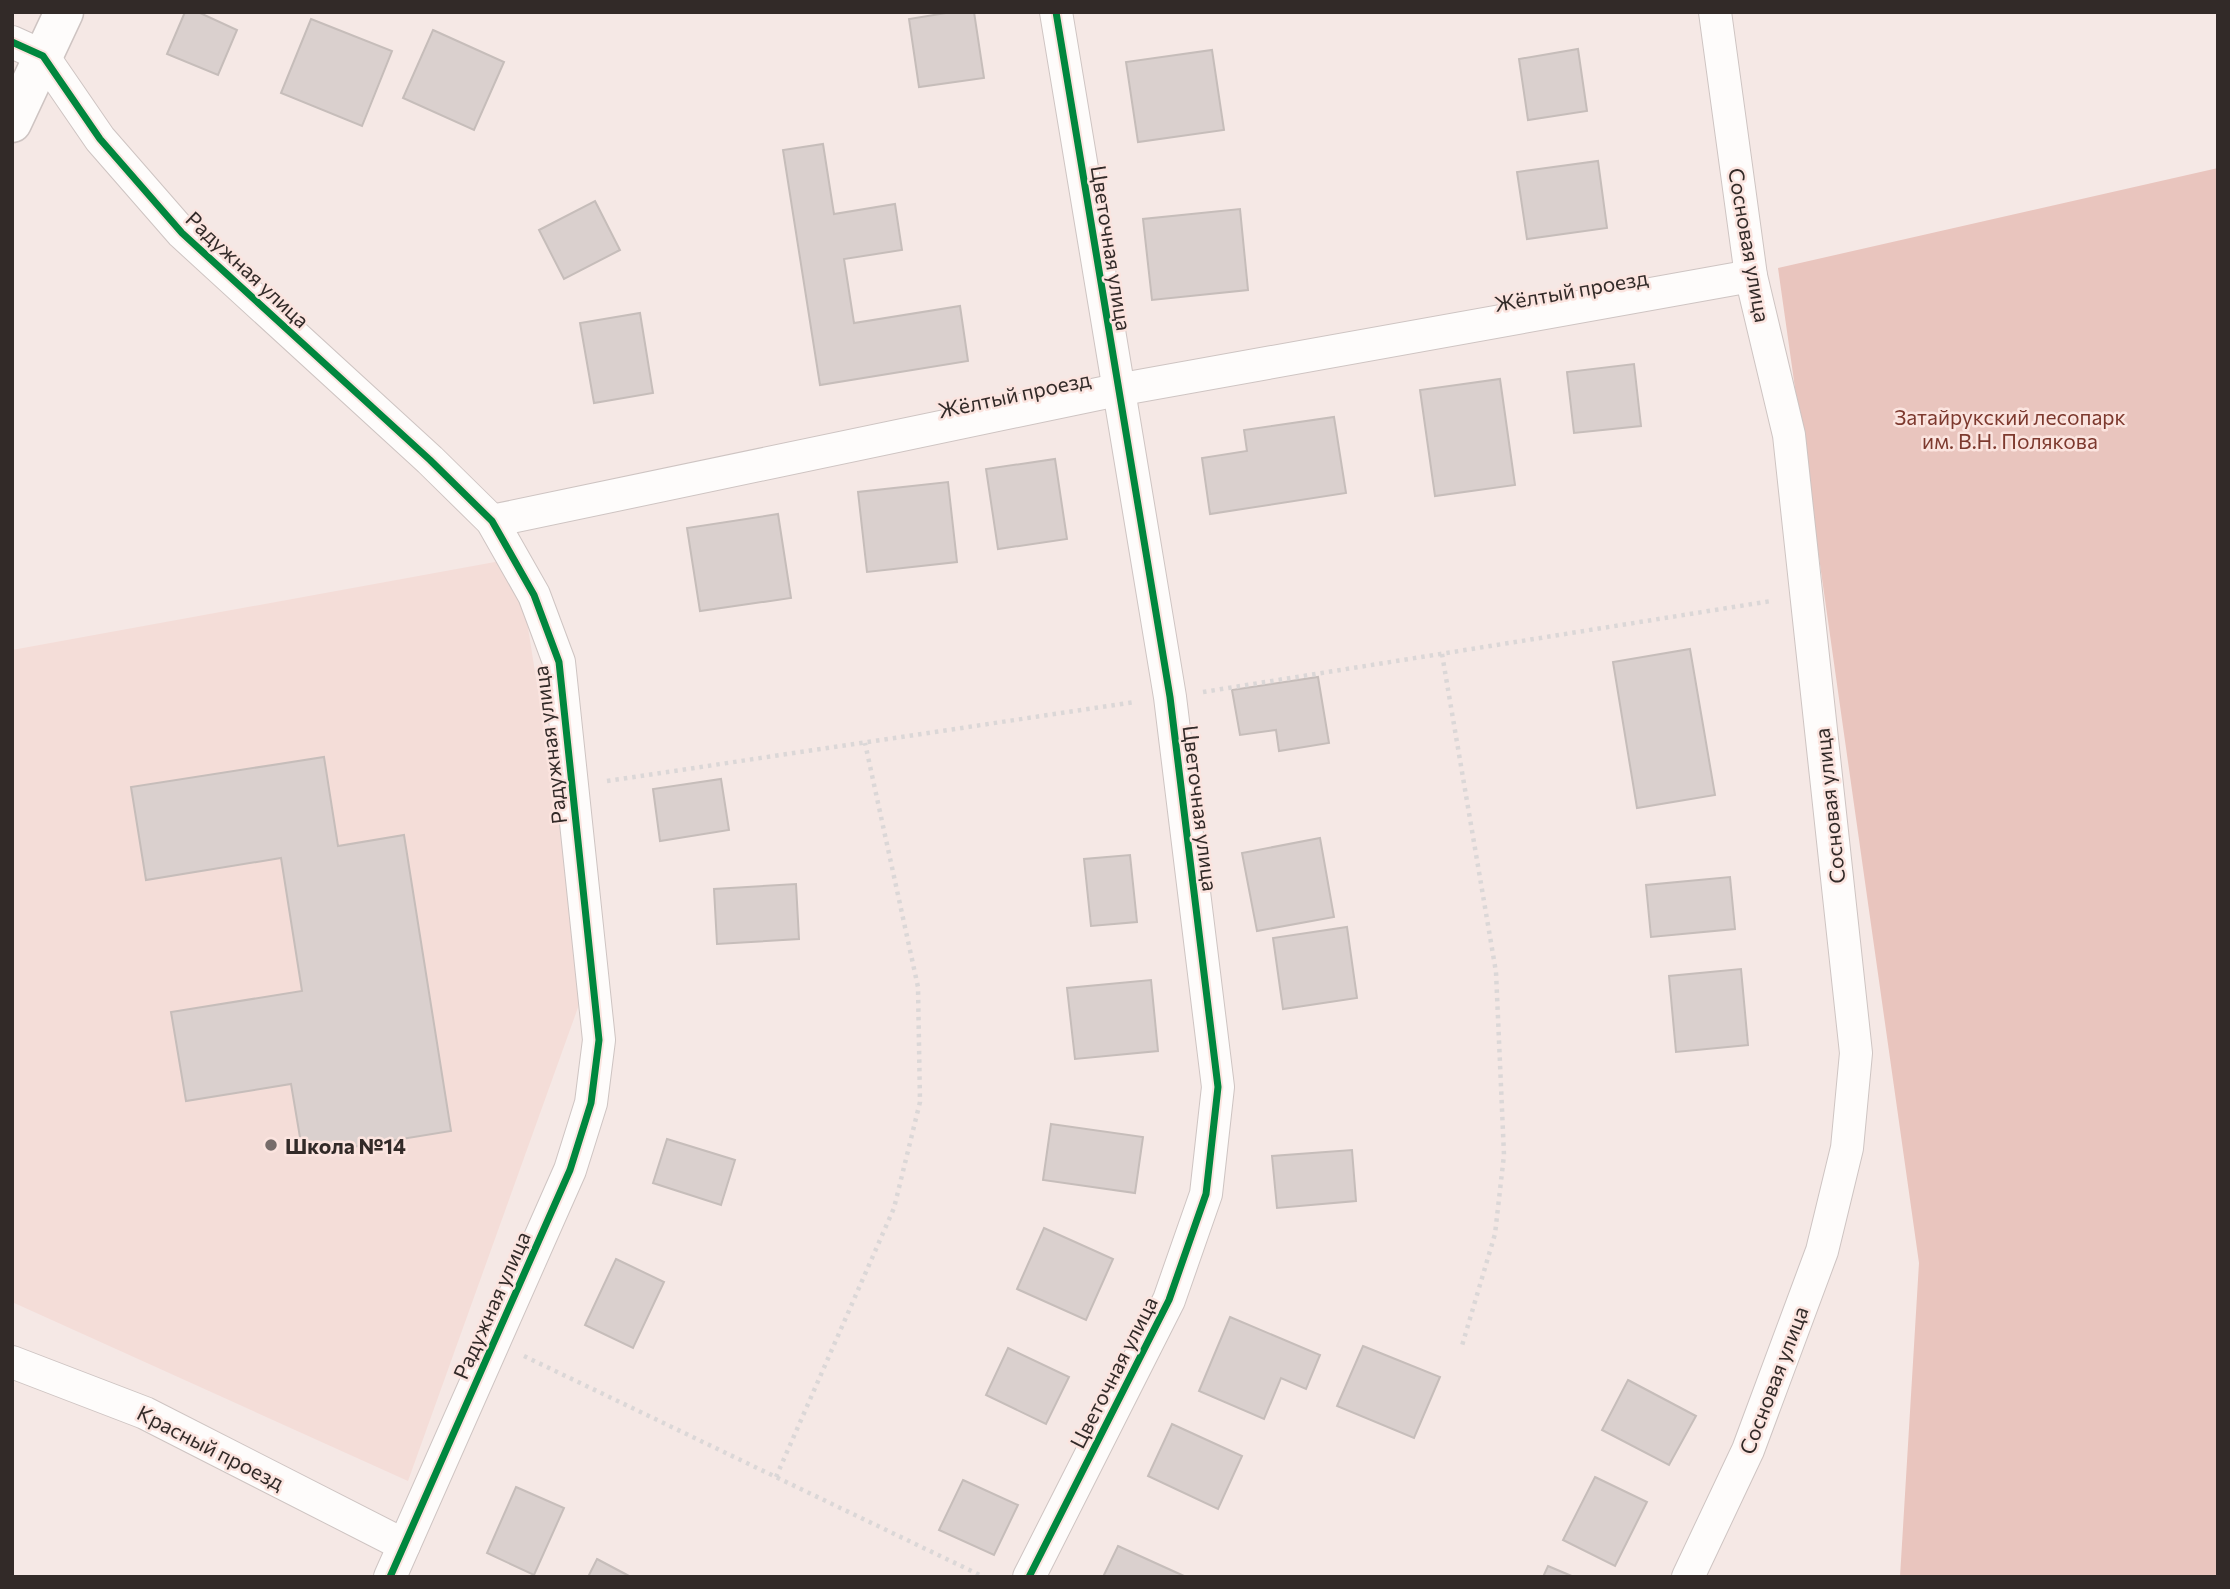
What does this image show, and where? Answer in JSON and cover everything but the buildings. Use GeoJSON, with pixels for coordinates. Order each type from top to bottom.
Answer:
{"type":"FeatureCollection","features":[{"type":"Feature","properties":{"kind":"street"},"geometry":{"type":"LineString","coordinates":[[12,123],[28,49],[64,12]]}},
{"type":"Feature","properties":{"kind":"street","name":"Цветочная улица"},"geometry":{"type":"LineString","coordinates":[[1029,1577],[1169,1300],[1206,1194],[1218,1087],[1170,697],[1056,12]]}},
{"type":"Feature","properties":{"kind":"street","name":"Сосновая улица"},"geometry":{"type":"LineString","coordinates":[[1688,1577],[1748,1450],[1822,1251],[1847,1148],[1856,1053],[1788,435],[1751,276],[1715,12]]}},
{"type":"Feature","properties":{"kind":"street","name":"Радужная улица"},"geometry":{"type":"LineString","coordinates":[[28,49],[100,139],[182,233],[492,520],[534,595],[559,662],[599,1040],[591,1103],[570,1170],[390,1577]]}},
{"type":"Feature","properties":{"kind":"street","name":"Жёлтый проезд"},"geometry":{"type":"LineString","coordinates":[[492,520],[1117,390],[1751,276]]}},
{"type":"Feature","properties":{"kind":"street","name":"Красный проезд"},"geometry":{"type":"LineString","coordinates":[[12,1362],[145,1413],[404,1545]]}},
{"type":"Feature","properties":{"kind":"path"},"geometry":{"type":"LineString","coordinates":[[572,786],[1170,697],[1806,596]]}},
{"type":"Feature","properties":{"kind":"path"},"geometry":{"type":"LineString","coordinates":[[1442,654],[1496,972],[1504,1155],[1495,1234],[1461,1349]]}},
{"type":"Feature","properties":{"kind":"path"},"geometry":{"type":"LineString","coordinates":[[775,1477],[894,1208],[920,1102],[918,987],[865,743]]}},
{"type":"Feature","properties":{"kind":"path"},"geometry":{"type":"LineString","coordinates":[[494,1342],[984,1577]]}},
{"type":"Feature","properties":{"kind":"shaded area","name":"Школа №14"},"geometry":{"type":"Polygon","coordinates":[[[517,558],[585,988],[408,1481],[12,1302],[12,650],[517,558]]]}},
{"type":"Feature","properties":{"kind":"green space","name":"Затайрукский лесопарк им. В.Н. Полякова"},"geometry":{"type":"Polygon","coordinates":[[[2218,168],[2218,1577],[1900,1577],[1919,1263],[1778,268],[2218,168]]]}},
{"type":"Feature","properties":{"kind":"cycle path"},"geometry":{"type":"LineString","coordinates":[[1029,1577],[1169,1300],[1206,1194],[1218,1087],[1170,697],[1056,12]]}},
{"type":"Feature","properties":{"kind":"cycle path"},"geometry":{"type":"LineString","coordinates":[[12,42],[43,56],[100,139],[182,233],[430,460],[492,521],[534,595],[559,662],[599,1040],[591,1103],[570,1170],[390,1577]]}},
{"type":"Feature","properties":{"kind":"place","name":"Школа №14"},"geometry":{"type":"Point","coordinates":[271,1145]}}]}
